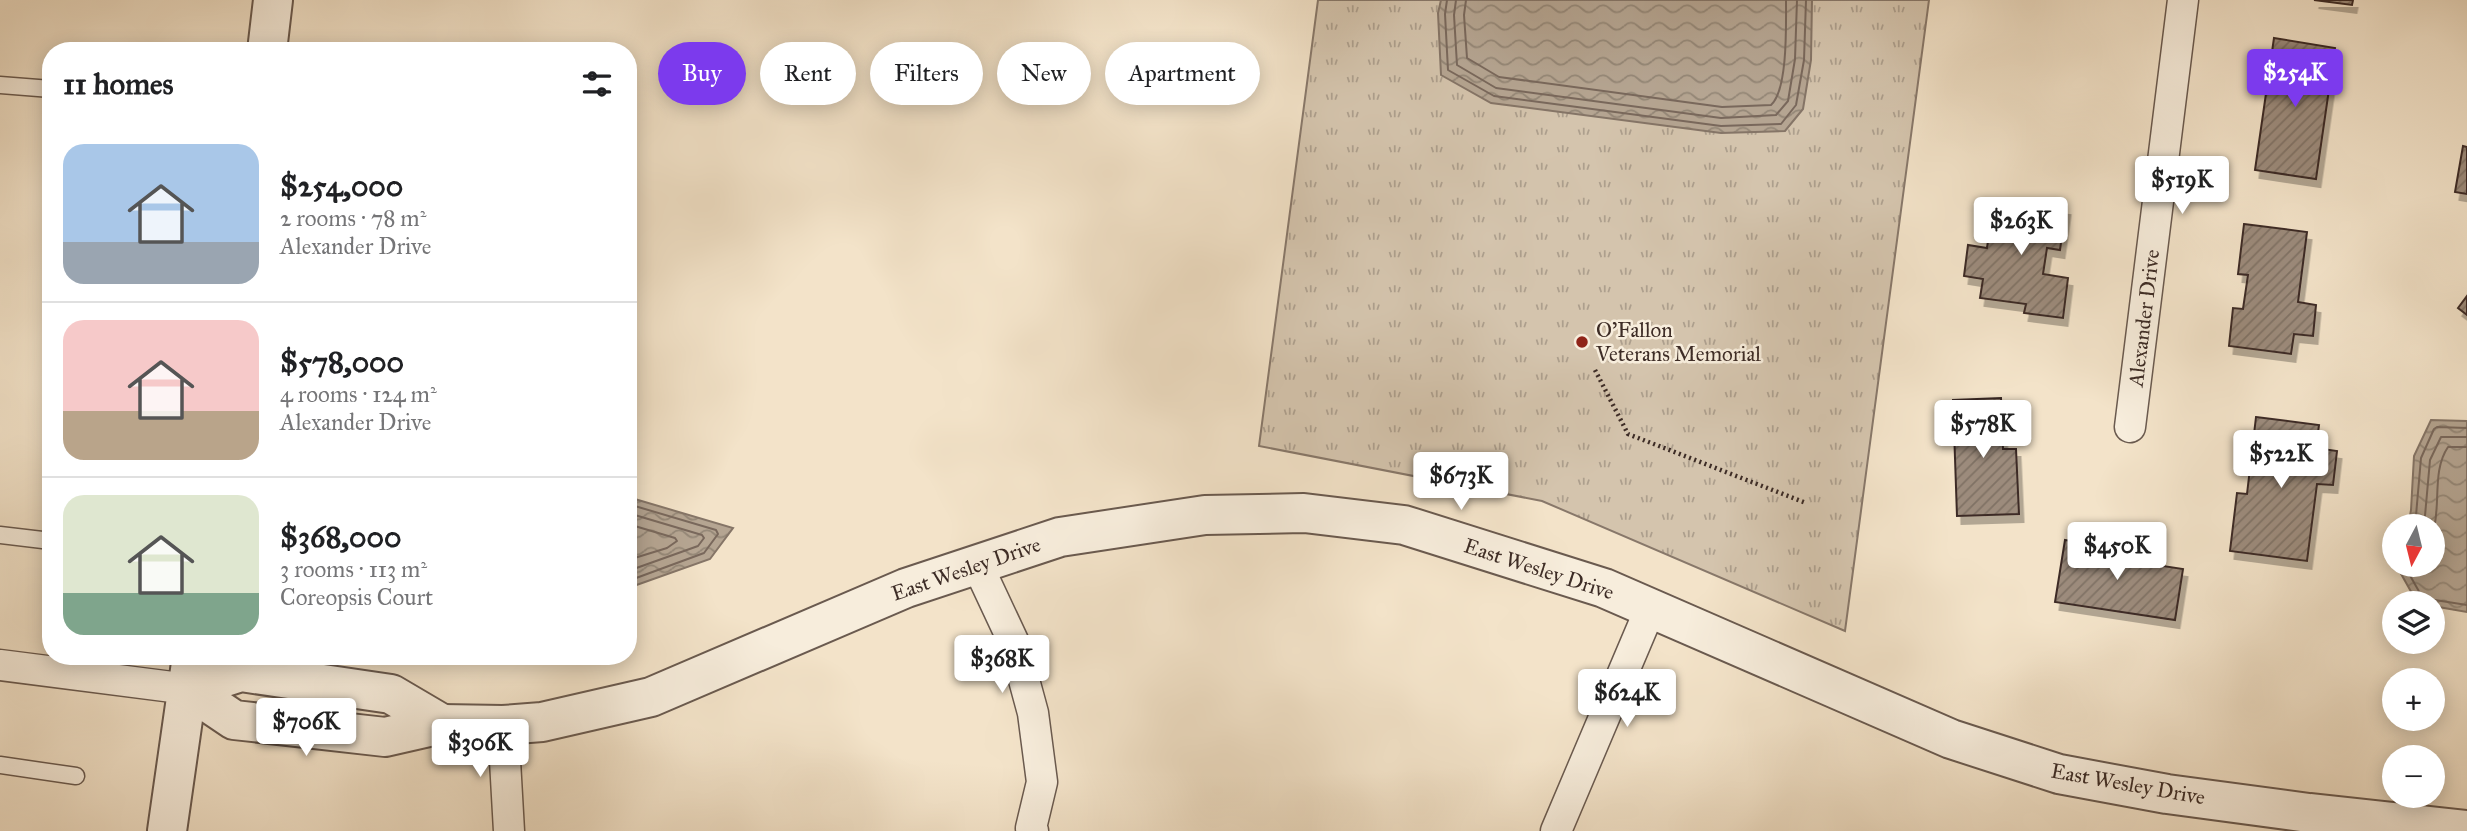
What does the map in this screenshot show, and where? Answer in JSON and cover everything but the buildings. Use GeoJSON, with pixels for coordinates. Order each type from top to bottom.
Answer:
{"type":"FeatureCollection","features":[{"type":"Feature","properties":{"kind":"street"},"geometry":{"type":"LineString","coordinates":[[268,42],[273,0]]}},
{"type":"Feature","properties":{"kind":"street","name":"Alexander Drive"},"geometry":{"type":"LineString","coordinates":[[2130,427],[2183,0]]}},
{"type":"Feature","properties":{"kind":"street","name":"East Wesley Drive"},"geometry":{"type":"LineString","coordinates":[[0,665],[190,673],[234,720],[385,737],[442,724],[503,725],[542,722],[651,697],[906,588],[1060,537],[1205,515],[1304,513],[1404,525],[1604,589],[1651,607],[1951,739],[2059,774],[2167,794],[2467,830]]}},
{"type":"Feature","properties":{"kind":"street"},"geometry":{"type":"LineString","coordinates":[[976,564],[1014,643],[1033,713],[1042,782],[1030,830]]}},
{"type":"Feature","properties":{"kind":"street"},"geometry":{"type":"LineString","coordinates":[[1556,831],[1651,607]]}},
{"type":"Feature","properties":{"kind":"street"},"geometry":{"type":"LineString","coordinates":[[167,831],[190,673]]}},
{"type":"Feature","properties":{"kind":"street"},"geometry":{"type":"LineString","coordinates":[[503,725],[509,831]]}},
{"type":"Feature","properties":{"kind":"lane"},"geometry":{"type":"LineString","coordinates":[[0,85],[42,88]]}},
{"type":"Feature","properties":{"kind":"lane"},"geometry":{"type":"LineString","coordinates":[[0,535],[42,540]]}},
{"type":"Feature","properties":{"kind":"lane"},"geometry":{"type":"LineString","coordinates":[[0,765],[76,776]]}},
{"type":"Feature","properties":{"kind":"path"},"geometry":{"type":"LineString","coordinates":[[1595,370],[1628,434],[1806,503]]}},
{"type":"Feature","properties":{"kind":"green space"},"geometry":{"type":"Polygon","coordinates":[[[1318,0],[1929,0],[1845,631],[1542,501],[1259,446],[1318,0]]]}},
{"type":"Feature","properties":{"kind":"water"},"geometry":{"type":"Polygon","coordinates":[[[1441,0],[1812,0],[1811,60],[1803,109],[1785,131],[1721,133],[1491,103],[1441,75],[1438,13],[1441,0]]]}},
{"type":"Feature","properties":{"kind":"water"},"geometry":{"type":"Polygon","coordinates":[[[2431,420],[2467,421],[2467,612],[2445,608],[2445,591],[2411,591],[2403,578],[2445,578],[2445,514],[2410,514],[2414,456],[2431,420]]]}},
{"type":"Feature","properties":{"kind":"water"},"geometry":{"type":"Polygon","coordinates":[[[637,500],[733,528],[710,559],[637,585],[637,500]]]}},
{"type":"Feature","properties":{"kind":"place","name":"O'Fallon Veterans Memorial"},"geometry":{"type":"Point","coordinates":[1582,342]}}]}
